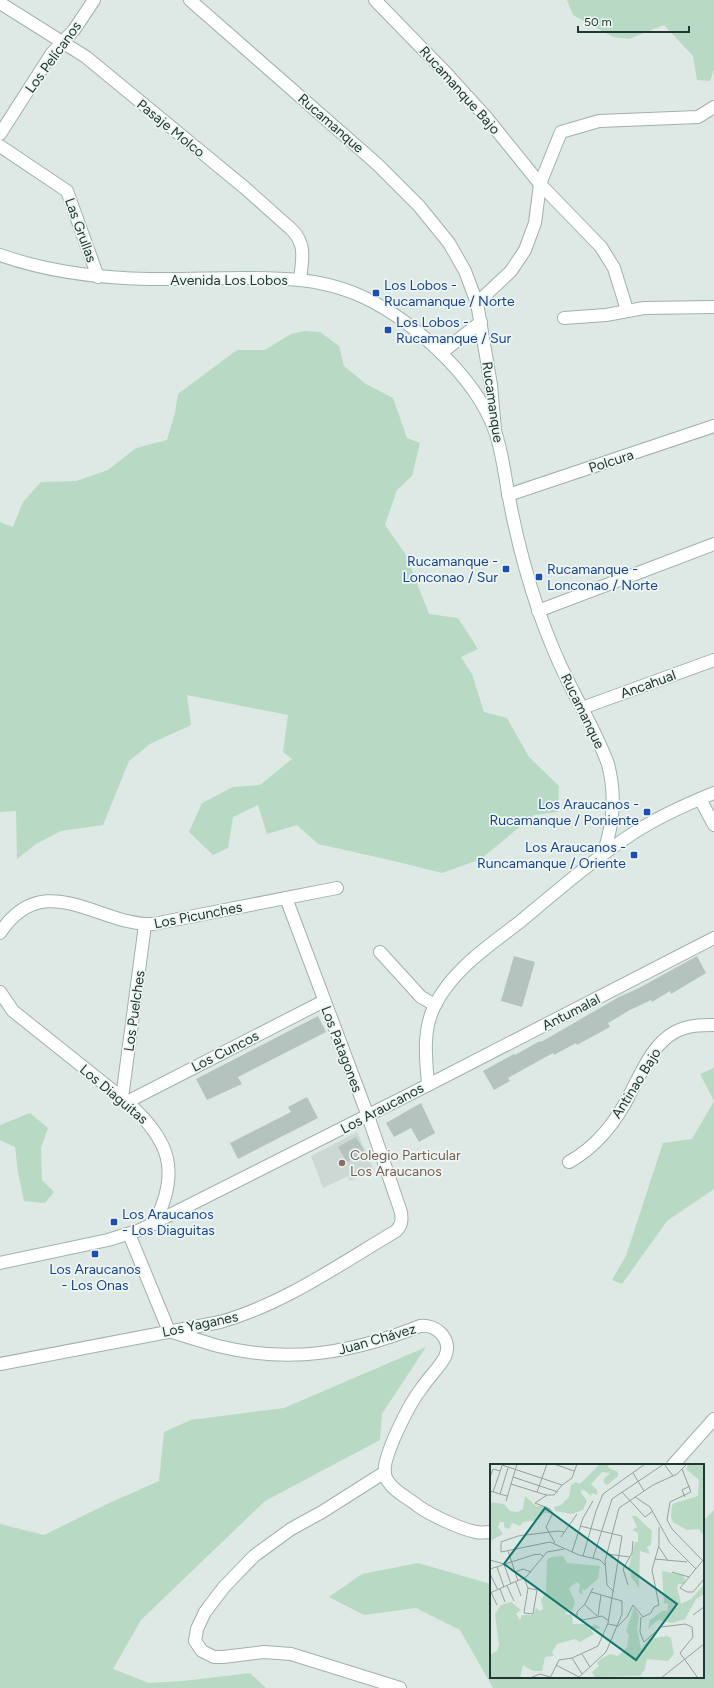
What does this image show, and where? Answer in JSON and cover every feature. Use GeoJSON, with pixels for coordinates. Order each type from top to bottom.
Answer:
{"type":"FeatureCollection","features":[{"type":"Feature","properties":{"kind":"street","name":"Los Pelícanos"},"geometry":{"type":"LineString","coordinates":[[0,134],[52,53],[74,30],[94,0]]}},
{"type":"Feature","properties":{"kind":"street","name":"Rucamanque"},"geometry":{"type":"LineString","coordinates":[[190,0],[360,148],[399,184],[452,247],[466,271],[477,303],[481,322],[493,398],[494,430],[499,445],[519,547],[538,611],[551,644],[604,754],[612,778],[614,803],[612,823],[603,854]]}},
{"type":"Feature","properties":{"kind":"street","name":"Rucamanque Bajo"},"geometry":{"type":"LineString","coordinates":[[376,0],[486,117],[540,184]]}},
{"type":"Feature","properties":{"kind":"street","name":"Pasaje Molco"},"geometry":{"type":"LineString","coordinates":[[0,3],[86,57],[245,188],[294,232],[299,238],[302,246],[300,280]]}},
{"type":"Feature","properties":{"kind":"street"},"geometry":{"type":"LineString","coordinates":[[477,303],[511,271],[525,250],[535,223],[540,184],[560,132],[599,121],[698,117],[714,107]]}},
{"type":"Feature","properties":{"kind":"street","name":"Las Grullas"},"geometry":{"type":"LineString","coordinates":[[0,146],[67,191],[98,277]]}},
{"type":"Feature","properties":{"kind":"street"},"geometry":{"type":"LineString","coordinates":[[540,184],[591,236],[608,257],[621,286],[627,310]]}},
{"type":"Feature","properties":{"kind":"street","name":"Avenida Los Lobos"},"geometry":{"type":"LineString","coordinates":[[0,255],[44,269],[98,277],[151,279],[258,278],[300,280],[337,287],[366,299],[403,322],[441,353],[474,391],[482,403],[494,430]]}},
{"type":"Feature","properties":{"kind":"street"},"geometry":{"type":"LineString","coordinates":[[564,318],[606,315],[627,310],[666,307],[714,307]]}},
{"type":"Feature","properties":{"kind":"street"},"geometry":{"type":"LineString","coordinates":[[441,353],[481,322]]}},
{"type":"Feature","properties":{"kind":"street","name":"Polcura"},"geometry":{"type":"LineString","coordinates":[[508,495],[714,426]]}},
{"type":"Feature","properties":{"kind":"street"},"geometry":{"type":"LineString","coordinates":[[538,611],[714,544]]}},
{"type":"Feature","properties":{"kind":"street","name":"Ancahual"},"geometry":{"type":"LineString","coordinates":[[582,708],[714,660]]}},
{"type":"Feature","properties":{"kind":"street","name":"Los Araucanos"},"geometry":{"type":"LineString","coordinates":[[0,1263],[130,1234],[154,1224],[428,1085],[425,1037],[429,1020],[435,1005],[446,988],[472,961],[603,854],[657,819],[714,793]]}},
{"type":"Feature","properties":{"kind":"street"},"geometry":{"type":"LineString","coordinates":[[700,799],[714,825]]}},
{"type":"Feature","properties":{"kind":"street","name":"Los Picunches"},"geometry":{"type":"LineString","coordinates":[[0,933],[5,924],[22,910],[37,904],[53,901],[76,904],[145,925],[337,888]]}},
{"type":"Feature","properties":{"kind":"street","name":"Los Patagones"},"geometry":{"type":"LineString","coordinates":[[286,898],[368,1116],[401,1212],[401,1224]]}},
{"type":"Feature","properties":{"kind":"street","name":"Los Puelches"},"geometry":{"type":"LineString","coordinates":[[124,1100],[145,925]]}},
{"type":"Feature","properties":{"kind":"street","name":"Antumalal"},"geometry":{"type":"LineString","coordinates":[[428,1085],[714,938]]}},
{"type":"Feature","properties":{"kind":"street"},"geometry":{"type":"LineString","coordinates":[[380,952],[421,997],[435,1005]]}},
{"type":"Feature","properties":{"kind":"street","name":"Los Diaguitas"},"geometry":{"type":"LineString","coordinates":[[0,992],[13,1010],[124,1100],[152,1126],[162,1142],[166,1153],[169,1174],[168,1185],[154,1224]]}},
{"type":"Feature","properties":{"kind":"street","name":"Los Cuncos"},"geometry":{"type":"LineString","coordinates":[[124,1100],[324,1001]]}},
{"type":"Feature","properties":{"kind":"street","name":"Antinao Bajo"},"geometry":{"type":"LineString","coordinates":[[569,1162],[585,1152],[608,1128],[625,1103],[644,1067],[664,1040],[676,1031],[685,1028],[714,1025]]}},
{"type":"Feature","properties":{"kind":"street","name":"Los Yaganes"},"geometry":{"type":"LineString","coordinates":[[0,1364],[220,1322],[256,1310],[297,1290],[383,1239],[396,1231],[401,1224]]}},
{"type":"Feature","properties":{"kind":"street"},"geometry":{"type":"LineString","coordinates":[[130,1234],[169,1331]]}},
{"type":"Feature","properties":{"kind":"street","name":"Juan Chávez"},"geometry":{"type":"LineString","coordinates":[[169,1331],[218,1346],[239,1350],[300,1355],[327,1352],[364,1345],[425,1325],[436,1329],[444,1338],[446,1344],[445,1357],[411,1404],[388,1455],[385,1472]]}},
{"type":"Feature","properties":{"kind":"street"},"geometry":{"type":"LineString","coordinates":[[674,1464],[714,1419]]}},
{"type":"Feature","properties":{"kind":"street"},"geometry":{"type":"LineString","coordinates":[[400,1688],[291,1654],[264,1652],[214,1657],[202,1651],[195,1641],[197,1629],[205,1612],[224,1587],[254,1556],[291,1529],[322,1512],[385,1472],[390,1484],[428,1513],[476,1532],[490,1532]]}},
{"type":"Feature","properties":{"kind":"shaded area","name":"Colegio Particular Los Araucanos"},"geometry":{"type":"Polygon","coordinates":[[[357,1132],[374,1170],[350,1181],[348,1176],[323,1188],[311,1156],[357,1132]]]}},
{"type":"Feature","properties":{"kind":"green space"},"geometry":{"type":"Polygon","coordinates":[[[567,0],[714,0],[714,70],[710,81],[697,80],[693,56],[664,25],[629,39],[613,37],[573,15],[567,0]]]}},
{"type":"Feature","properties":{"kind":"green space"},"geometry":{"type":"Polygon","coordinates":[[[304,331],[320,332],[339,346],[344,366],[366,384],[393,398],[407,438],[420,443],[412,476],[397,490],[385,525],[406,555],[429,614],[458,618],[478,649],[461,657],[472,674],[484,712],[507,718],[529,757],[559,786],[558,812],[534,815],[481,859],[442,873],[318,844],[297,825],[267,834],[258,805],[233,817],[228,848],[213,855],[189,832],[202,803],[233,787],[260,785],[292,759],[283,752],[288,715],[187,695],[191,725],[150,744],[129,761],[103,825],[61,831],[36,844],[17,859],[16,811],[0,812],[0,522],[13,527],[23,502],[41,482],[76,481],[108,470],[136,448],[167,440],[175,413],[178,394],[237,350],[265,350],[291,334],[304,331]]]}},
{"type":"Feature","properties":{"kind":"green space"},"geometry":{"type":"Polygon","coordinates":[[[714,1068],[714,1101],[700,1074],[714,1068]]]}},
{"type":"Feature","properties":{"kind":"green space"},"geometry":{"type":"Polygon","coordinates":[[[714,1101],[714,1189],[667,1221],[622,1284],[612,1280],[626,1256],[663,1143],[692,1139],[714,1101]]]}},
{"type":"Feature","properties":{"kind":"green space"},"geometry":{"type":"Polygon","coordinates":[[[30,1113],[48,1128],[41,1148],[42,1180],[54,1192],[45,1203],[24,1201],[15,1147],[0,1140],[0,1125],[30,1113]]]}},
{"type":"Feature","properties":{"kind":"green space"},"geometry":{"type":"Polygon","coordinates":[[[426,1347],[382,1414],[380,1440],[265,1501],[141,1620],[113,1669],[149,1683],[183,1681],[250,1673],[266,1688],[0,1688],[0,1524],[44,1535],[105,1505],[159,1481],[164,1432],[191,1420],[284,1408],[426,1347]]]}},
{"type":"Feature","properties":{"kind":"green space"},"geometry":{"type":"Polygon","coordinates":[[[714,1510],[714,1688],[493,1688],[460,1630],[416,1608],[364,1615],[329,1597],[362,1574],[418,1563],[490,1584],[490,1678],[704,1678],[704,1520],[714,1510]]]}},
{"type":"Feature","properties":{"kind":"building"},"geometry":{"type":"Polygon","coordinates":[[[514,956],[535,962],[522,1007],[501,1001],[514,956]]]}},
{"type":"Feature","properties":{"kind":"building"},"geometry":{"type":"Polygon","coordinates":[[[697,956],[706,973],[671,994],[670,991],[652,1002],[651,1000],[630,1010],[608,1023],[610,1027],[577,1045],[576,1043],[554,1055],[553,1053],[508,1078],[510,1081],[494,1090],[483,1071],[540,1041],[541,1042],[619,997],[639,988],[697,956]]]}},
{"type":"Feature","properties":{"kind":"building"},"geometry":{"type":"Polygon","coordinates":[[[318,1016],[326,1032],[238,1077],[242,1084],[207,1100],[196,1079],[318,1016]]]}},
{"type":"Feature","properties":{"kind":"building"},"geometry":{"type":"Polygon","coordinates":[[[307,1097],[318,1118],[238,1159],[230,1143],[291,1112],[288,1107],[307,1097]]]}},
{"type":"Feature","properties":{"kind":"building"},"geometry":{"type":"Polygon","coordinates":[[[421,1103],[435,1133],[419,1142],[411,1128],[394,1137],[386,1123],[421,1103]]]}},
{"type":"Feature","properties":{"kind":"building"},"geometry":{"type":"Polygon","coordinates":[[[356,1137],[365,1152],[347,1162],[338,1147],[356,1137]]]}},
{"type":"Feature","properties":{"kind":"place","name":"Los Lobos - Rucamanque / Norte"},"geometry":{"type":"Point","coordinates":[376,293]}},
{"type":"Feature","properties":{"kind":"place","name":"Los Lobos - Rucamanque / Sur"},"geometry":{"type":"Point","coordinates":[388,330]}},
{"type":"Feature","properties":{"kind":"place","name":"Rucamanque - Lonconao / Sur"},"geometry":{"type":"Point","coordinates":[506,569]}},
{"type":"Feature","properties":{"kind":"place","name":"Rucamanque - Lonconao / Norte"},"geometry":{"type":"Point","coordinates":[539,577]}},
{"type":"Feature","properties":{"kind":"place","name":"Los Araucanos - Rucamanque / Poniente"},"geometry":{"type":"Point","coordinates":[647,812]}},
{"type":"Feature","properties":{"kind":"place","name":"Los Araucanos - Runcamanque / Oriente"},"geometry":{"type":"Point","coordinates":[634,855]}},
{"type":"Feature","properties":{"kind":"place","name":"Colegio Particular Los Araucanos"},"geometry":{"type":"Point","coordinates":[342,1163]}},
{"type":"Feature","properties":{"kind":"place","name":"Los Araucanos - Los Diaguitas"},"geometry":{"type":"Point","coordinates":[114,1222]}},
{"type":"Feature","properties":{"kind":"place","name":"Los Araucanos - Los Onas"},"geometry":{"type":"Point","coordinates":[95,1254]}}]}
